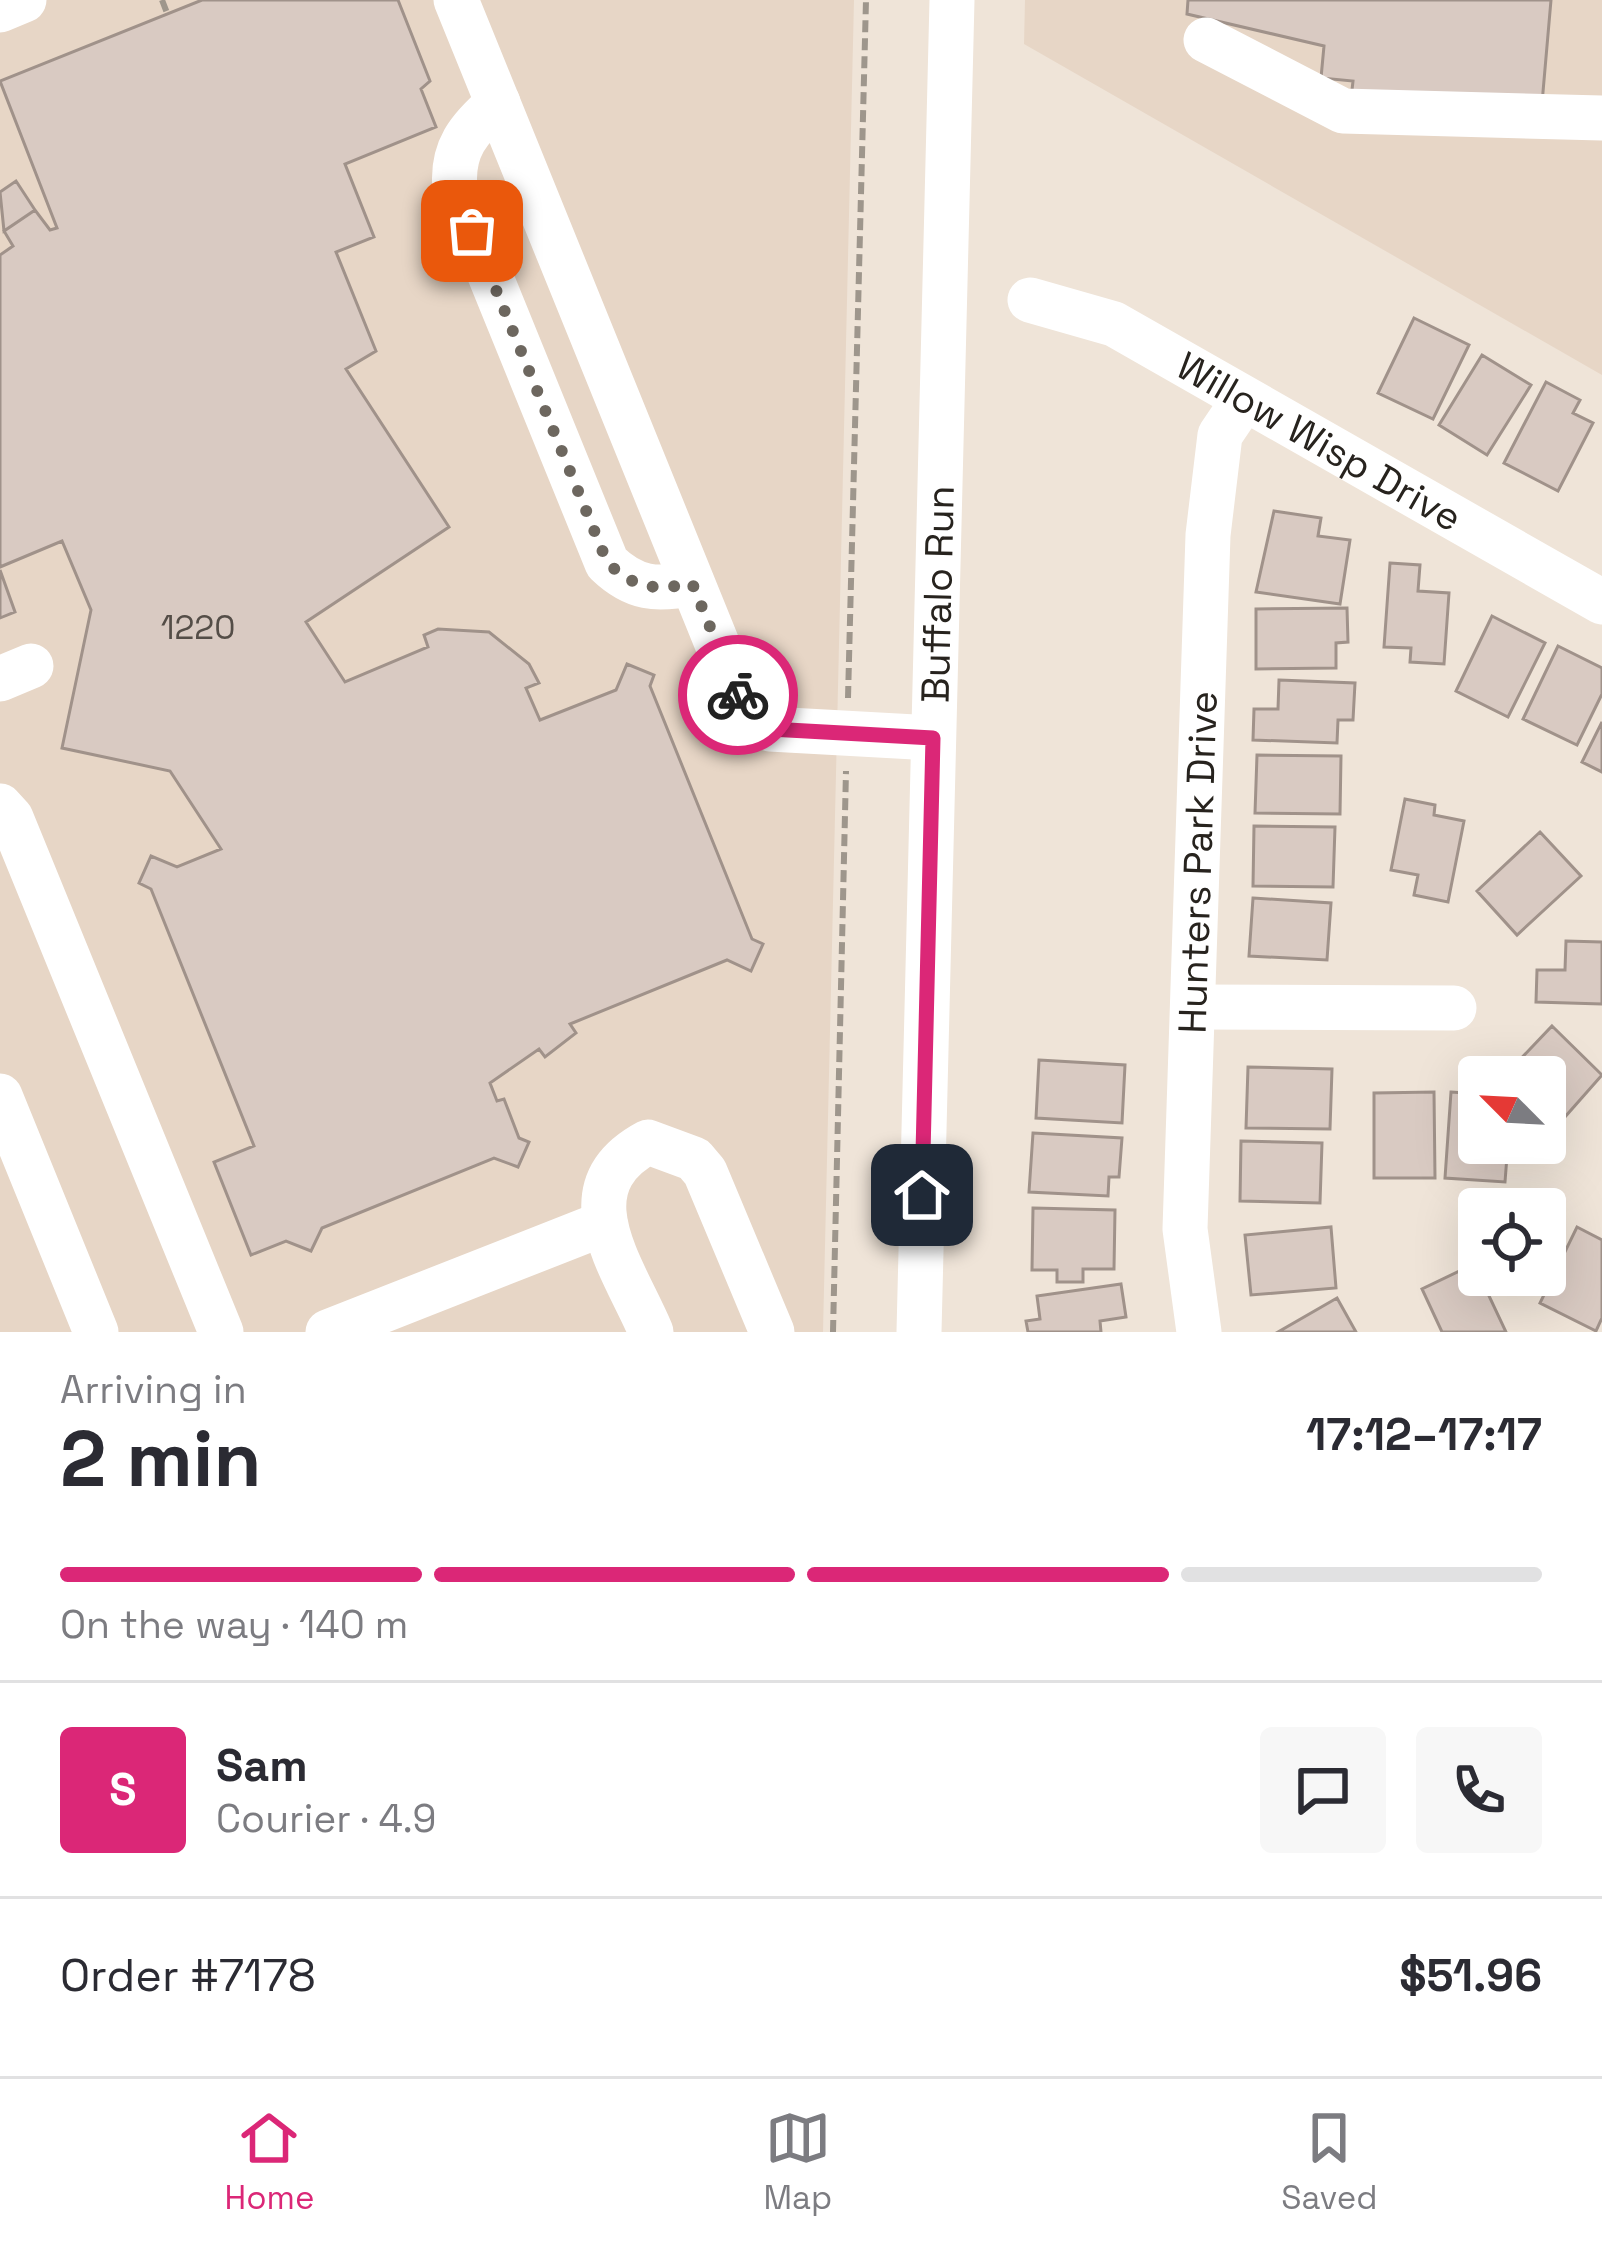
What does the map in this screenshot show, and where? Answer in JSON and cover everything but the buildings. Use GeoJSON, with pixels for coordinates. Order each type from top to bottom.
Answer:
{"type":"FeatureCollection","features":[{"type":"Feature","properties":{"kind":"street"},"geometry":{"type":"LineString","coordinates":[[0,10],[24,0]]}},
{"type":"Feature","properties":{"kind":"street"},"geometry":{"type":"LineString","coordinates":[[456,0],[744,710],[754,722],[770,729],[933,738]]}},
{"type":"Feature","properties":{"kind":"street","name":"Buffalo Run"},"geometry":{"type":"LineString","coordinates":[[920,1332],[952,0]]}},
{"type":"Feature","properties":{"kind":"street"},"geometry":{"type":"LineString","coordinates":[[1206,40],[1343,111],[1602,118]]}},
{"type":"Feature","properties":{"kind":"street"},"geometry":{"type":"LineString","coordinates":[[498,103],[468,129],[453,169],[455,189],[607,562],[623,578],[644,587],[661,590],[692,583]]}},
{"type":"Feature","properties":{"kind":"street","name":"Willow Wisp Drive"},"geometry":{"type":"LineString","coordinates":[[1030,300],[1114,323],[1602,602]]}},
{"type":"Feature","properties":{"kind":"street","name":"Hunters Park Drive"},"geometry":{"type":"LineString","coordinates":[[1199,1332],[1185,1229],[1208,535],[1220,435],[1244,401]]}},
{"type":"Feature","properties":{"kind":"street"},"geometry":{"type":"LineString","coordinates":[[0,806],[11,818],[221,1332]]}},
{"type":"Feature","properties":{"kind":"street"},"geometry":{"type":"LineString","coordinates":[[1193,1007],[1454,1008]]}},
{"type":"Feature","properties":{"kind":"street"},"geometry":{"type":"LineString","coordinates":[[0,1096],[96,1332]]}},
{"type":"Feature","properties":{"kind":"street"},"geometry":{"type":"LineString","coordinates":[[651,1332],[600,1211],[603,1190],[631,1151],[648,1142],[694,1159],[705,1172],[772,1332]]}},
{"type":"Feature","properties":{"kind":"street"},"geometry":{"type":"LineString","coordinates":[[328,1332],[604,1222]]}},
{"type":"Feature","properties":{"kind":"path"},"geometry":{"type":"LineString","coordinates":[[162,0],[167,13]]}},
{"type":"Feature","properties":{"kind":"path"},"geometry":{"type":"LineString","coordinates":[[833,1332],[866,0]]}},
{"type":"Feature","properties":{"kind":"shaded area"},"geometry":{"type":"Polygon","coordinates":[[[0,0],[854,0],[823,1332],[0,1332],[0,0]]]}},
{"type":"Feature","properties":{"kind":"shaded area"},"geometry":{"type":"Polygon","coordinates":[[[1025,0],[1602,0],[1602,375],[1024,44],[1025,0]]]}},
{"type":"Feature","properties":{"kind":"way so far"},"geometry":{"type":"LineString","coordinates":[[472,231],[607,562],[623,578],[644,587],[661,590],[692,583],[738,695]]}},
{"type":"Feature","properties":{"kind":"route"},"geometry":{"type":"LineString","coordinates":[[738,695],[754,722],[770,729],[933,738],[922,1195]]}}]}
